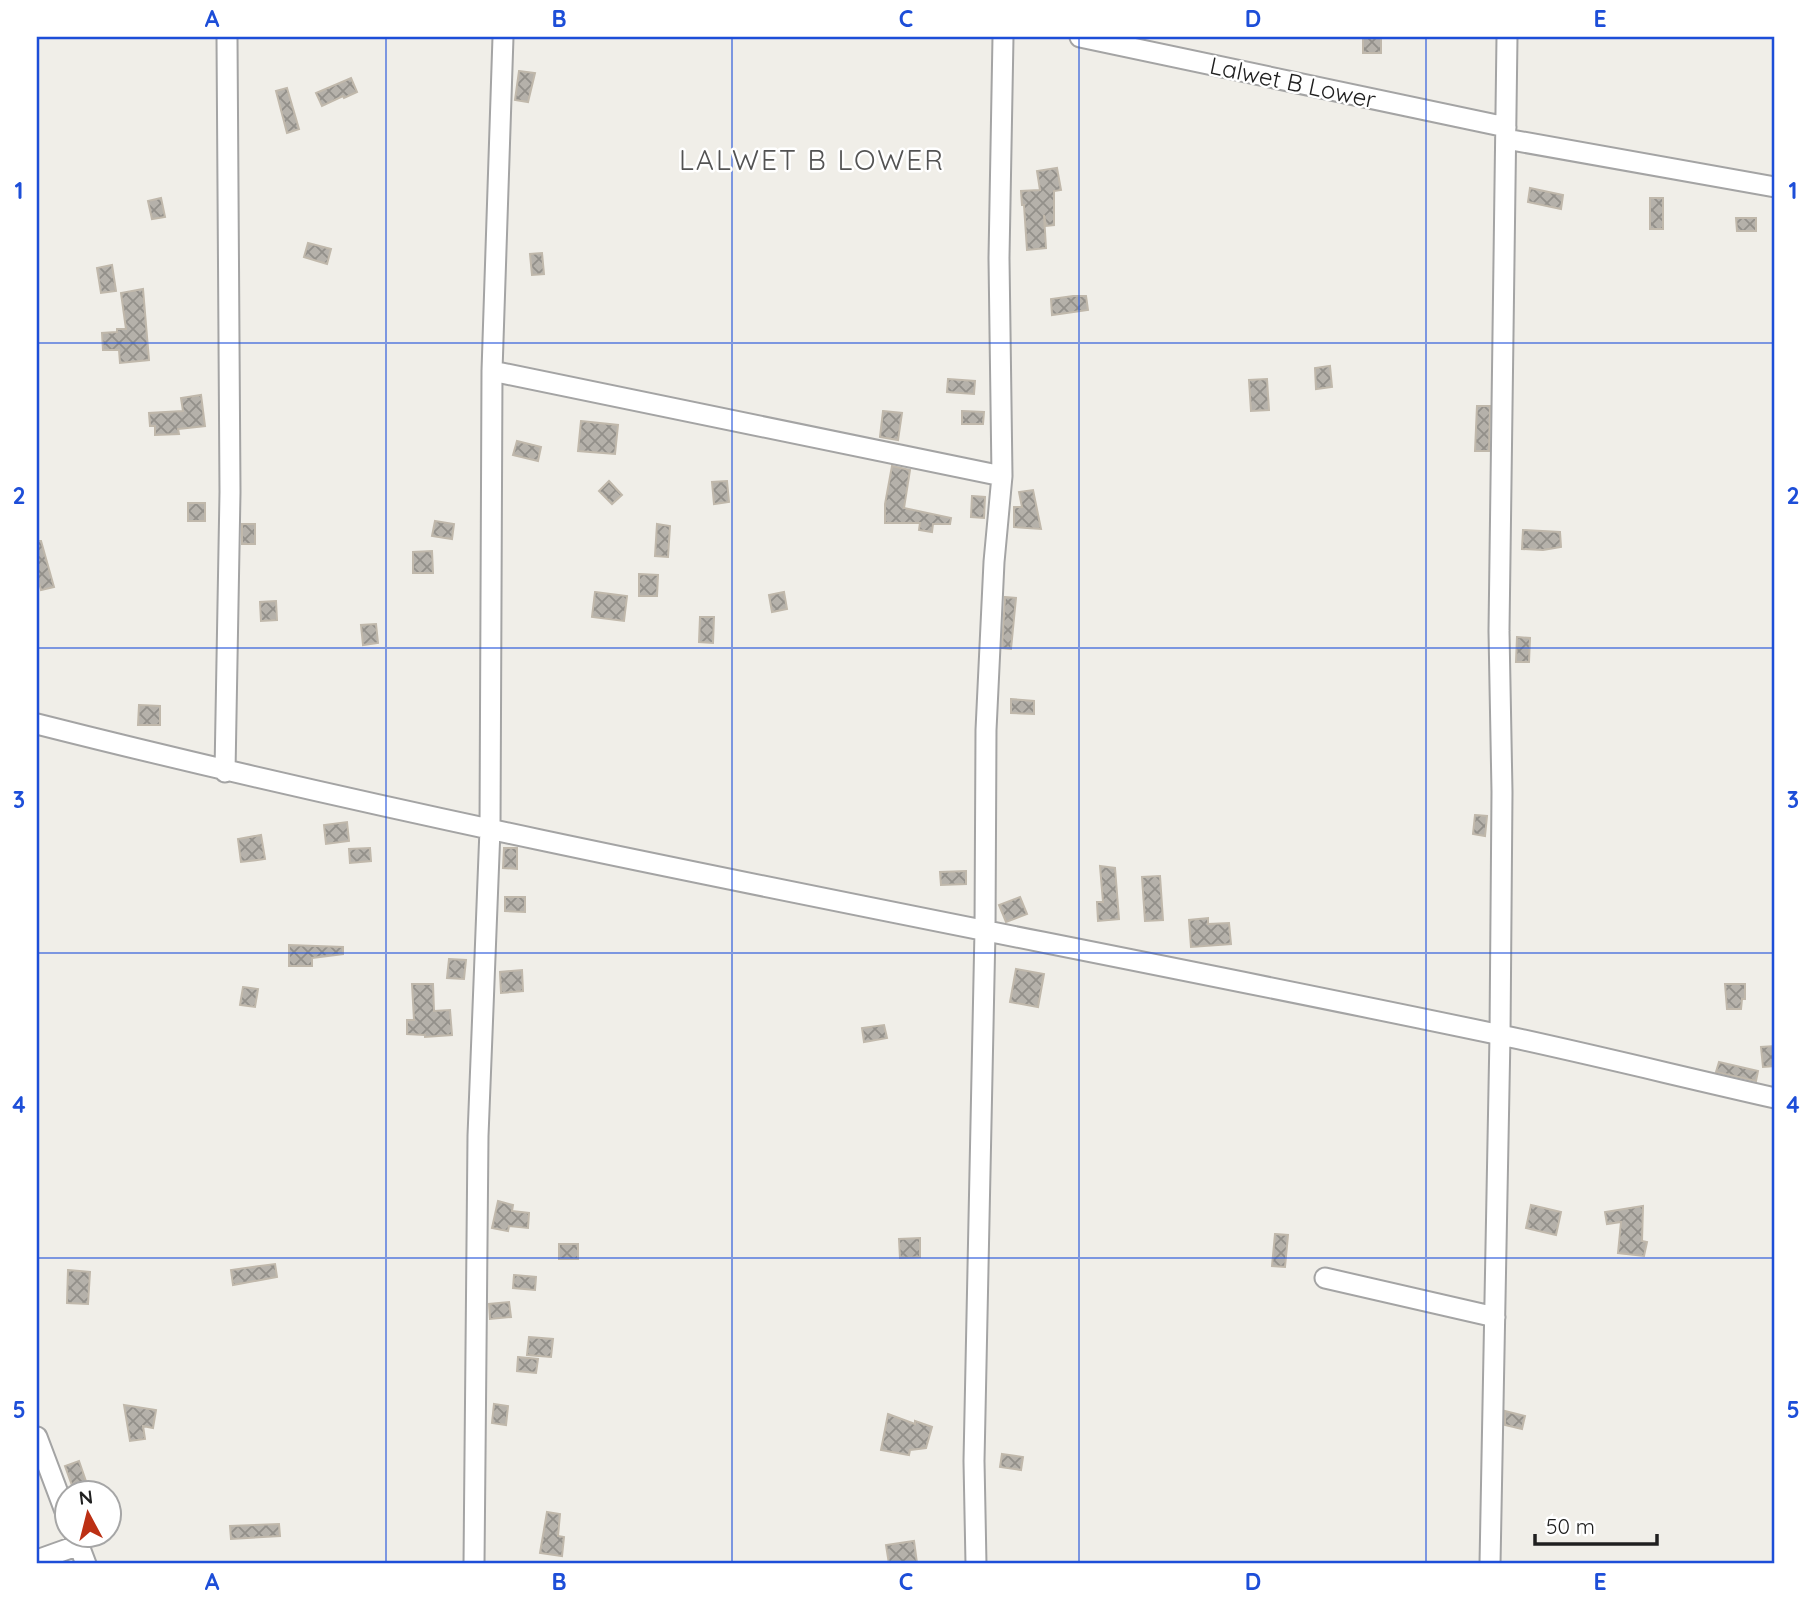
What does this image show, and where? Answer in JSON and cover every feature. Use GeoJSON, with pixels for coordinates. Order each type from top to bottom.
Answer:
{"type":"FeatureCollection","features":[{"type":"Feature","properties":{"kind":"street"},"geometry":{"type":"LineString","coordinates":[[225,772],[230,492],[227,37]]}},
{"type":"Feature","properties":{"kind":"street"},"geometry":{"type":"LineString","coordinates":[[474,1564],[478,1136],[490,829],[492,371],[503,37]]}},
{"type":"Feature","properties":{"kind":"street"},"geometry":{"type":"LineString","coordinates":[[975,1564],[974,1461],[985,930],[986,730],[994,562],[1002,476],[999,258],[1003,37]]}},
{"type":"Feature","properties":{"kind":"street","name":"Lalwet B Lower"},"geometry":{"type":"LineString","coordinates":[[1080,37],[1506,133],[1775,187]]}},
{"type":"Feature","properties":{"kind":"street"},"geometry":{"type":"LineString","coordinates":[[1490,1564],[1500,1035],[1502,792],[1499,631],[1507,37]]}},
{"type":"Feature","properties":{"kind":"street"},"geometry":{"type":"LineString","coordinates":[[492,371],[1002,476]]}},
{"type":"Feature","properties":{"kind":"street"},"geometry":{"type":"LineString","coordinates":[[37,724],[225,772],[490,829],[1500,1035],[1775,1098]]}},
{"type":"Feature","properties":{"kind":"street"},"geometry":{"type":"LineString","coordinates":[[1325,1278],[1495,1317]]}},
{"type":"Feature","properties":{"kind":"street"},"geometry":{"type":"LineString","coordinates":[[37,1437],[52,1478]]}},
{"type":"Feature","properties":{"kind":"street"},"geometry":{"type":"LineString","coordinates":[[37,1560],[61,1548]]}},
{"type":"Feature","properties":{"kind":"building"},"geometry":{"type":"Polygon","coordinates":[[[1363,37],[1381,37],[1381,53],[1363,53],[1363,37]]]}},
{"type":"Feature","properties":{"kind":"building"},"geometry":{"type":"Polygon","coordinates":[[[519,71],[535,73],[528,102],[515,100],[519,71]]]}},
{"type":"Feature","properties":{"kind":"building"},"geometry":{"type":"Polygon","coordinates":[[[351,78],[357,92],[322,106],[316,93],[351,78]]]}},
{"type":"Feature","properties":{"kind":"building"},"geometry":{"type":"Polygon","coordinates":[[[287,88],[299,129],[287,133],[276,91],[287,88]]]}},
{"type":"Feature","properties":{"kind":"building"},"geometry":{"type":"Polygon","coordinates":[[[1057,168],[1061,190],[1054,191],[1054,225],[1046,226],[1044,215],[1046,248],[1027,250],[1021,191],[1040,190],[1037,171],[1057,168]]]}},
{"type":"Feature","properties":{"kind":"building"},"geometry":{"type":"Polygon","coordinates":[[[1530,188],[1563,195],[1561,209],[1528,202],[1530,188]]]}},
{"type":"Feature","properties":{"kind":"building"},"geometry":{"type":"Polygon","coordinates":[[[161,198],[165,217],[152,219],[148,201],[161,198]]]}},
{"type":"Feature","properties":{"kind":"building"},"geometry":{"type":"Polygon","coordinates":[[[1650,198],[1663,198],[1663,229],[1650,229],[1650,198]]]}},
{"type":"Feature","properties":{"kind":"building"},"geometry":{"type":"Polygon","coordinates":[[[1736,218],[1756,218],[1756,231],[1737,231],[1736,218]]]}},
{"type":"Feature","properties":{"kind":"building"},"geometry":{"type":"Polygon","coordinates":[[[308,243],[331,249],[327,264],[304,257],[308,243]]]}},
{"type":"Feature","properties":{"kind":"building"},"geometry":{"type":"Polygon","coordinates":[[[542,253],[544,274],[532,275],[530,254],[542,253]]]}},
{"type":"Feature","properties":{"kind":"building"},"geometry":{"type":"Polygon","coordinates":[[[112,265],[116,291],[101,293],[97,268],[112,265]]]}},
{"type":"Feature","properties":{"kind":"building"},"geometry":{"type":"Polygon","coordinates":[[[143,289],[149,360],[120,363],[119,350],[103,350],[102,333],[126,329],[121,293],[143,289]]]}},
{"type":"Feature","properties":{"kind":"building"},"geometry":{"type":"Polygon","coordinates":[[[1086,296],[1088,310],[1052,315],[1051,299],[1086,296]]]}},
{"type":"Feature","properties":{"kind":"building"},"geometry":{"type":"Polygon","coordinates":[[[1330,366],[1332,387],[1316,389],[1315,368],[1330,366]]]}},
{"type":"Feature","properties":{"kind":"building"},"geometry":{"type":"Polygon","coordinates":[[[948,379],[975,381],[974,394],[947,392],[948,379]]]}},
{"type":"Feature","properties":{"kind":"building"},"geometry":{"type":"Polygon","coordinates":[[[1267,379],[1269,410],[1251,411],[1249,380],[1267,379]]]}},
{"type":"Feature","properties":{"kind":"building"},"geometry":{"type":"Polygon","coordinates":[[[201,395],[205,426],[178,429],[179,434],[155,435],[155,426],[150,426],[149,413],[183,411],[181,398],[201,395]]]}},
{"type":"Feature","properties":{"kind":"building"},"geometry":{"type":"Polygon","coordinates":[[[1477,406],[1490,406],[1489,451],[1475,451],[1477,406]]]}},
{"type":"Feature","properties":{"kind":"building"},"geometry":{"type":"Polygon","coordinates":[[[883,411],[902,413],[898,440],[880,437],[883,411]]]}},
{"type":"Feature","properties":{"kind":"building"},"geometry":{"type":"Polygon","coordinates":[[[962,411],[984,412],[983,424],[962,424],[962,411]]]}},
{"type":"Feature","properties":{"kind":"building"},"geometry":{"type":"Polygon","coordinates":[[[581,421],[618,425],[615,454],[578,451],[581,421]]]}},
{"type":"Feature","properties":{"kind":"building"},"geometry":{"type":"Polygon","coordinates":[[[517,441],[541,447],[538,461],[513,455],[517,441]]]}},
{"type":"Feature","properties":{"kind":"building"},"geometry":{"type":"Polygon","coordinates":[[[892,466],[910,470],[904,508],[951,518],[950,524],[933,524],[932,532],[919,530],[920,523],[885,523],[885,504],[892,466]]]}},
{"type":"Feature","properties":{"kind":"building"},"geometry":{"type":"Polygon","coordinates":[[[609,481],[622,495],[612,504],[599,491],[609,481]]]}},
{"type":"Feature","properties":{"kind":"building"},"geometry":{"type":"Polygon","coordinates":[[[727,481],[729,502],[714,504],[712,482],[727,481]]]}},
{"type":"Feature","properties":{"kind":"building"},"geometry":{"type":"Polygon","coordinates":[[[1033,490],[1041,529],[1014,527],[1014,507],[1022,507],[1019,492],[1033,490]]]}},
{"type":"Feature","properties":{"kind":"building"},"geometry":{"type":"Polygon","coordinates":[[[972,496],[985,497],[984,518],[971,517],[972,496]]]}},
{"type":"Feature","properties":{"kind":"building"},"geometry":{"type":"Polygon","coordinates":[[[188,503],[205,503],[205,521],[188,521],[188,503]]]}},
{"type":"Feature","properties":{"kind":"building"},"geometry":{"type":"Polygon","coordinates":[[[435,521],[454,524],[452,539],[432,536],[435,521]]]}},
{"type":"Feature","properties":{"kind":"building"},"geometry":{"type":"Polygon","coordinates":[[[242,524],[255,524],[255,544],[242,544],[242,524]]]}},
{"type":"Feature","properties":{"kind":"building"},"geometry":{"type":"Polygon","coordinates":[[[657,524],[670,526],[668,557],[655,556],[657,524]]]}},
{"type":"Feature","properties":{"kind":"building"},"geometry":{"type":"Polygon","coordinates":[[[1523,530],[1560,532],[1561,547],[1522,549],[1523,530]]]}},
{"type":"Feature","properties":{"kind":"building"},"geometry":{"type":"Polygon","coordinates":[[[37,541],[41,541],[54,587],[41,590],[37,575],[37,541]]]}},
{"type":"Feature","properties":{"kind":"building"},"geometry":{"type":"Polygon","coordinates":[[[432,551],[433,573],[413,573],[413,552],[432,551]]]}},
{"type":"Feature","properties":{"kind":"building"},"geometry":{"type":"Polygon","coordinates":[[[639,574],[658,575],[657,596],[639,596],[639,574]]]}},
{"type":"Feature","properties":{"kind":"building"},"geometry":{"type":"Polygon","coordinates":[[[595,592],[627,596],[624,621],[592,617],[595,592]]]}},
{"type":"Feature","properties":{"kind":"building"},"geometry":{"type":"Polygon","coordinates":[[[784,592],[787,609],[772,612],[769,595],[784,592]]]}},
{"type":"Feature","properties":{"kind":"building"},"geometry":{"type":"Polygon","coordinates":[[[1005,597],[1016,598],[1011,649],[1002,648],[1005,597]]]}},
{"type":"Feature","properties":{"kind":"building"},"geometry":{"type":"Polygon","coordinates":[[[276,601],[277,620],[261,621],[260,602],[276,601]]]}},
{"type":"Feature","properties":{"kind":"building"},"geometry":{"type":"Polygon","coordinates":[[[700,617],[714,617],[713,643],[699,642],[700,617]]]}},
{"type":"Feature","properties":{"kind":"building"},"geometry":{"type":"Polygon","coordinates":[[[376,624],[378,643],[363,645],[361,625],[376,624]]]}},
{"type":"Feature","properties":{"kind":"building"},"geometry":{"type":"Polygon","coordinates":[[[1517,637],[1530,638],[1529,662],[1516,662],[1517,637]]]}},
{"type":"Feature","properties":{"kind":"building"},"geometry":{"type":"Polygon","coordinates":[[[1011,699],[1034,701],[1034,714],[1011,713],[1011,699]]]}},
{"type":"Feature","properties":{"kind":"building"},"geometry":{"type":"Polygon","coordinates":[[[139,705],[160,706],[160,725],[138,725],[139,705]]]}},
{"type":"Feature","properties":{"kind":"building"},"geometry":{"type":"Polygon","coordinates":[[[1475,815],[1487,816],[1485,836],[1473,834],[1475,815]]]}},
{"type":"Feature","properties":{"kind":"building"},"geometry":{"type":"Polygon","coordinates":[[[347,822],[349,841],[326,844],[324,825],[347,822]]]}},
{"type":"Feature","properties":{"kind":"building"},"geometry":{"type":"Polygon","coordinates":[[[261,835],[265,859],[241,862],[238,839],[261,835]]]}},
{"type":"Feature","properties":{"kind":"building"},"geometry":{"type":"Polygon","coordinates":[[[370,848],[371,861],[350,863],[349,849],[370,848]]]}},
{"type":"Feature","properties":{"kind":"building"},"geometry":{"type":"Polygon","coordinates":[[[504,848],[517,848],[517,869],[503,868],[504,848]]]}},
{"type":"Feature","properties":{"kind":"building"},"geometry":{"type":"Polygon","coordinates":[[[1100,866],[1115,868],[1119,919],[1098,921],[1097,902],[1103,902],[1100,866]]]}},
{"type":"Feature","properties":{"kind":"building"},"geometry":{"type":"Polygon","coordinates":[[[966,871],[966,884],[941,885],[940,872],[966,871]]]}},
{"type":"Feature","properties":{"kind":"building"},"geometry":{"type":"Polygon","coordinates":[[[1160,876],[1163,920],[1145,921],[1142,877],[1160,876]]]}},
{"type":"Feature","properties":{"kind":"building"},"geometry":{"type":"Polygon","coordinates":[[[505,897],[525,897],[525,912],[505,911],[505,897]]]}},
{"type":"Feature","properties":{"kind":"building"},"geometry":{"type":"Polygon","coordinates":[[[1020,897],[1027,914],[1006,922],[999,905],[1020,897]]]}},
{"type":"Feature","properties":{"kind":"building"},"geometry":{"type":"Polygon","coordinates":[[[1208,918],[1208,924],[1229,923],[1231,944],[1191,947],[1189,920],[1208,918]]]}},
{"type":"Feature","properties":{"kind":"building"},"geometry":{"type":"Polygon","coordinates":[[[289,945],[343,947],[343,954],[312,958],[312,966],[289,966],[289,945]]]}},
{"type":"Feature","properties":{"kind":"building"},"geometry":{"type":"Polygon","coordinates":[[[449,959],[466,960],[464,979],[447,978],[449,959]]]}},
{"type":"Feature","properties":{"kind":"building"},"geometry":{"type":"Polygon","coordinates":[[[1016,969],[1044,974],[1038,1007],[1010,1002],[1016,969]]]}},
{"type":"Feature","properties":{"kind":"building"},"geometry":{"type":"Polygon","coordinates":[[[522,970],[523,991],[501,993],[500,972],[522,970]]]}},
{"type":"Feature","properties":{"kind":"building"},"geometry":{"type":"Polygon","coordinates":[[[412,984],[433,984],[434,1011],[450,1010],[452,1035],[425,1037],[407,1034],[407,1020],[414,1020],[412,984]]]}},
{"type":"Feature","properties":{"kind":"building"},"geometry":{"type":"Polygon","coordinates":[[[1725,984],[1745,984],[1745,999],[1742,999],[1741,1009],[1727,1009],[1725,984]]]}},
{"type":"Feature","properties":{"kind":"building"},"geometry":{"type":"Polygon","coordinates":[[[243,987],[258,989],[255,1007],[240,1005],[243,987]]]}},
{"type":"Feature","properties":{"kind":"building"},"geometry":{"type":"Polygon","coordinates":[[[884,1025],[887,1038],[864,1042],[862,1028],[884,1025]]]}},
{"type":"Feature","properties":{"kind":"building"},"geometry":{"type":"Polygon","coordinates":[[[1775,1046],[1775,1066],[1763,1067],[1761,1047],[1775,1046]]]}},
{"type":"Feature","properties":{"kind":"building"},"geometry":{"type":"Polygon","coordinates":[[[1719,1062],[1758,1071],[1756,1081],[1716,1072],[1719,1062]]]}},
{"type":"Feature","properties":{"kind":"building"},"geometry":{"type":"Polygon","coordinates":[[[498,1201],[513,1205],[512,1211],[529,1213],[528,1228],[509,1226],[508,1231],[492,1228],[498,1201]]]}},
{"type":"Feature","properties":{"kind":"building"},"geometry":{"type":"Polygon","coordinates":[[[1531,1205],[1561,1212],[1556,1235],[1526,1228],[1531,1205]]]}},
{"type":"Feature","properties":{"kind":"building"},"geometry":{"type":"Polygon","coordinates":[[[1643,1206],[1642,1241],[1647,1242],[1644,1256],[1618,1253],[1621,1222],[1607,1224],[1605,1212],[1643,1206]]]}},
{"type":"Feature","properties":{"kind":"building"},"geometry":{"type":"Polygon","coordinates":[[[1275,1234],[1288,1235],[1285,1267],[1272,1266],[1275,1234]]]}},
{"type":"Feature","properties":{"kind":"building"},"geometry":{"type":"Polygon","coordinates":[[[920,1238],[920,1257],[900,1258],[899,1239],[920,1238]]]}},
{"type":"Feature","properties":{"kind":"building"},"geometry":{"type":"Polygon","coordinates":[[[559,1244],[578,1244],[578,1259],[559,1259],[559,1244]]]}},
{"type":"Feature","properties":{"kind":"building"},"geometry":{"type":"Polygon","coordinates":[[[275,1264],[277,1277],[233,1285],[231,1270],[275,1264]]]}},
{"type":"Feature","properties":{"kind":"building"},"geometry":{"type":"Polygon","coordinates":[[[68,1270],[90,1272],[88,1304],[67,1303],[68,1270]]]}},
{"type":"Feature","properties":{"kind":"building"},"geometry":{"type":"Polygon","coordinates":[[[514,1275],[536,1277],[535,1290],[513,1288],[514,1275]]]}},
{"type":"Feature","properties":{"kind":"building"},"geometry":{"type":"Polygon","coordinates":[[[509,1302],[511,1317],[490,1319],[489,1304],[509,1302]]]}},
{"type":"Feature","properties":{"kind":"building"},"geometry":{"type":"Polygon","coordinates":[[[529,1337],[553,1339],[551,1357],[527,1355],[529,1337]]]}},
{"type":"Feature","properties":{"kind":"building"},"geometry":{"type":"Polygon","coordinates":[[[518,1357],[538,1359],[536,1373],[517,1371],[518,1357]]]}},
{"type":"Feature","properties":{"kind":"building"},"geometry":{"type":"Polygon","coordinates":[[[494,1404],[508,1406],[506,1425],[492,1423],[494,1404]]]}},
{"type":"Feature","properties":{"kind":"building"},"geometry":{"type":"Polygon","coordinates":[[[124,1405],[156,1410],[153,1428],[143,1426],[145,1439],[130,1441],[124,1405]]]}},
{"type":"Feature","properties":{"kind":"building"},"geometry":{"type":"Polygon","coordinates":[[[1505,1411],[1525,1416],[1522,1429],[1505,1425],[1505,1411]]]}},
{"type":"Feature","properties":{"kind":"building"},"geometry":{"type":"Polygon","coordinates":[[[888,1414],[932,1427],[926,1448],[910,1450],[909,1455],[881,1450],[888,1414]]]}},
{"type":"Feature","properties":{"kind":"building"},"geometry":{"type":"Polygon","coordinates":[[[1002,1454],[1023,1457],[1021,1470],[1000,1467],[1002,1454]]]}},
{"type":"Feature","properties":{"kind":"building"},"geometry":{"type":"Polygon","coordinates":[[[79,1461],[85,1478],[69,1478],[65,1466],[79,1461]]]}},
{"type":"Feature","properties":{"kind":"building"},"geometry":{"type":"Polygon","coordinates":[[[547,1512],[560,1514],[558,1536],[564,1537],[562,1556],[540,1553],[547,1512]]]}},
{"type":"Feature","properties":{"kind":"building"},"geometry":{"type":"Polygon","coordinates":[[[279,1524],[280,1536],[231,1539],[230,1526],[279,1524]]]}},
{"type":"Feature","properties":{"kind":"building"},"geometry":{"type":"Polygon","coordinates":[[[914,1541],[917,1563],[889,1564],[886,1545],[914,1541]]]}},
{"type":"Feature","properties":{"kind":"district","name":"LALWET B LOWER"},"geometry":{"type":"Point","coordinates":[812,159]}}]}
